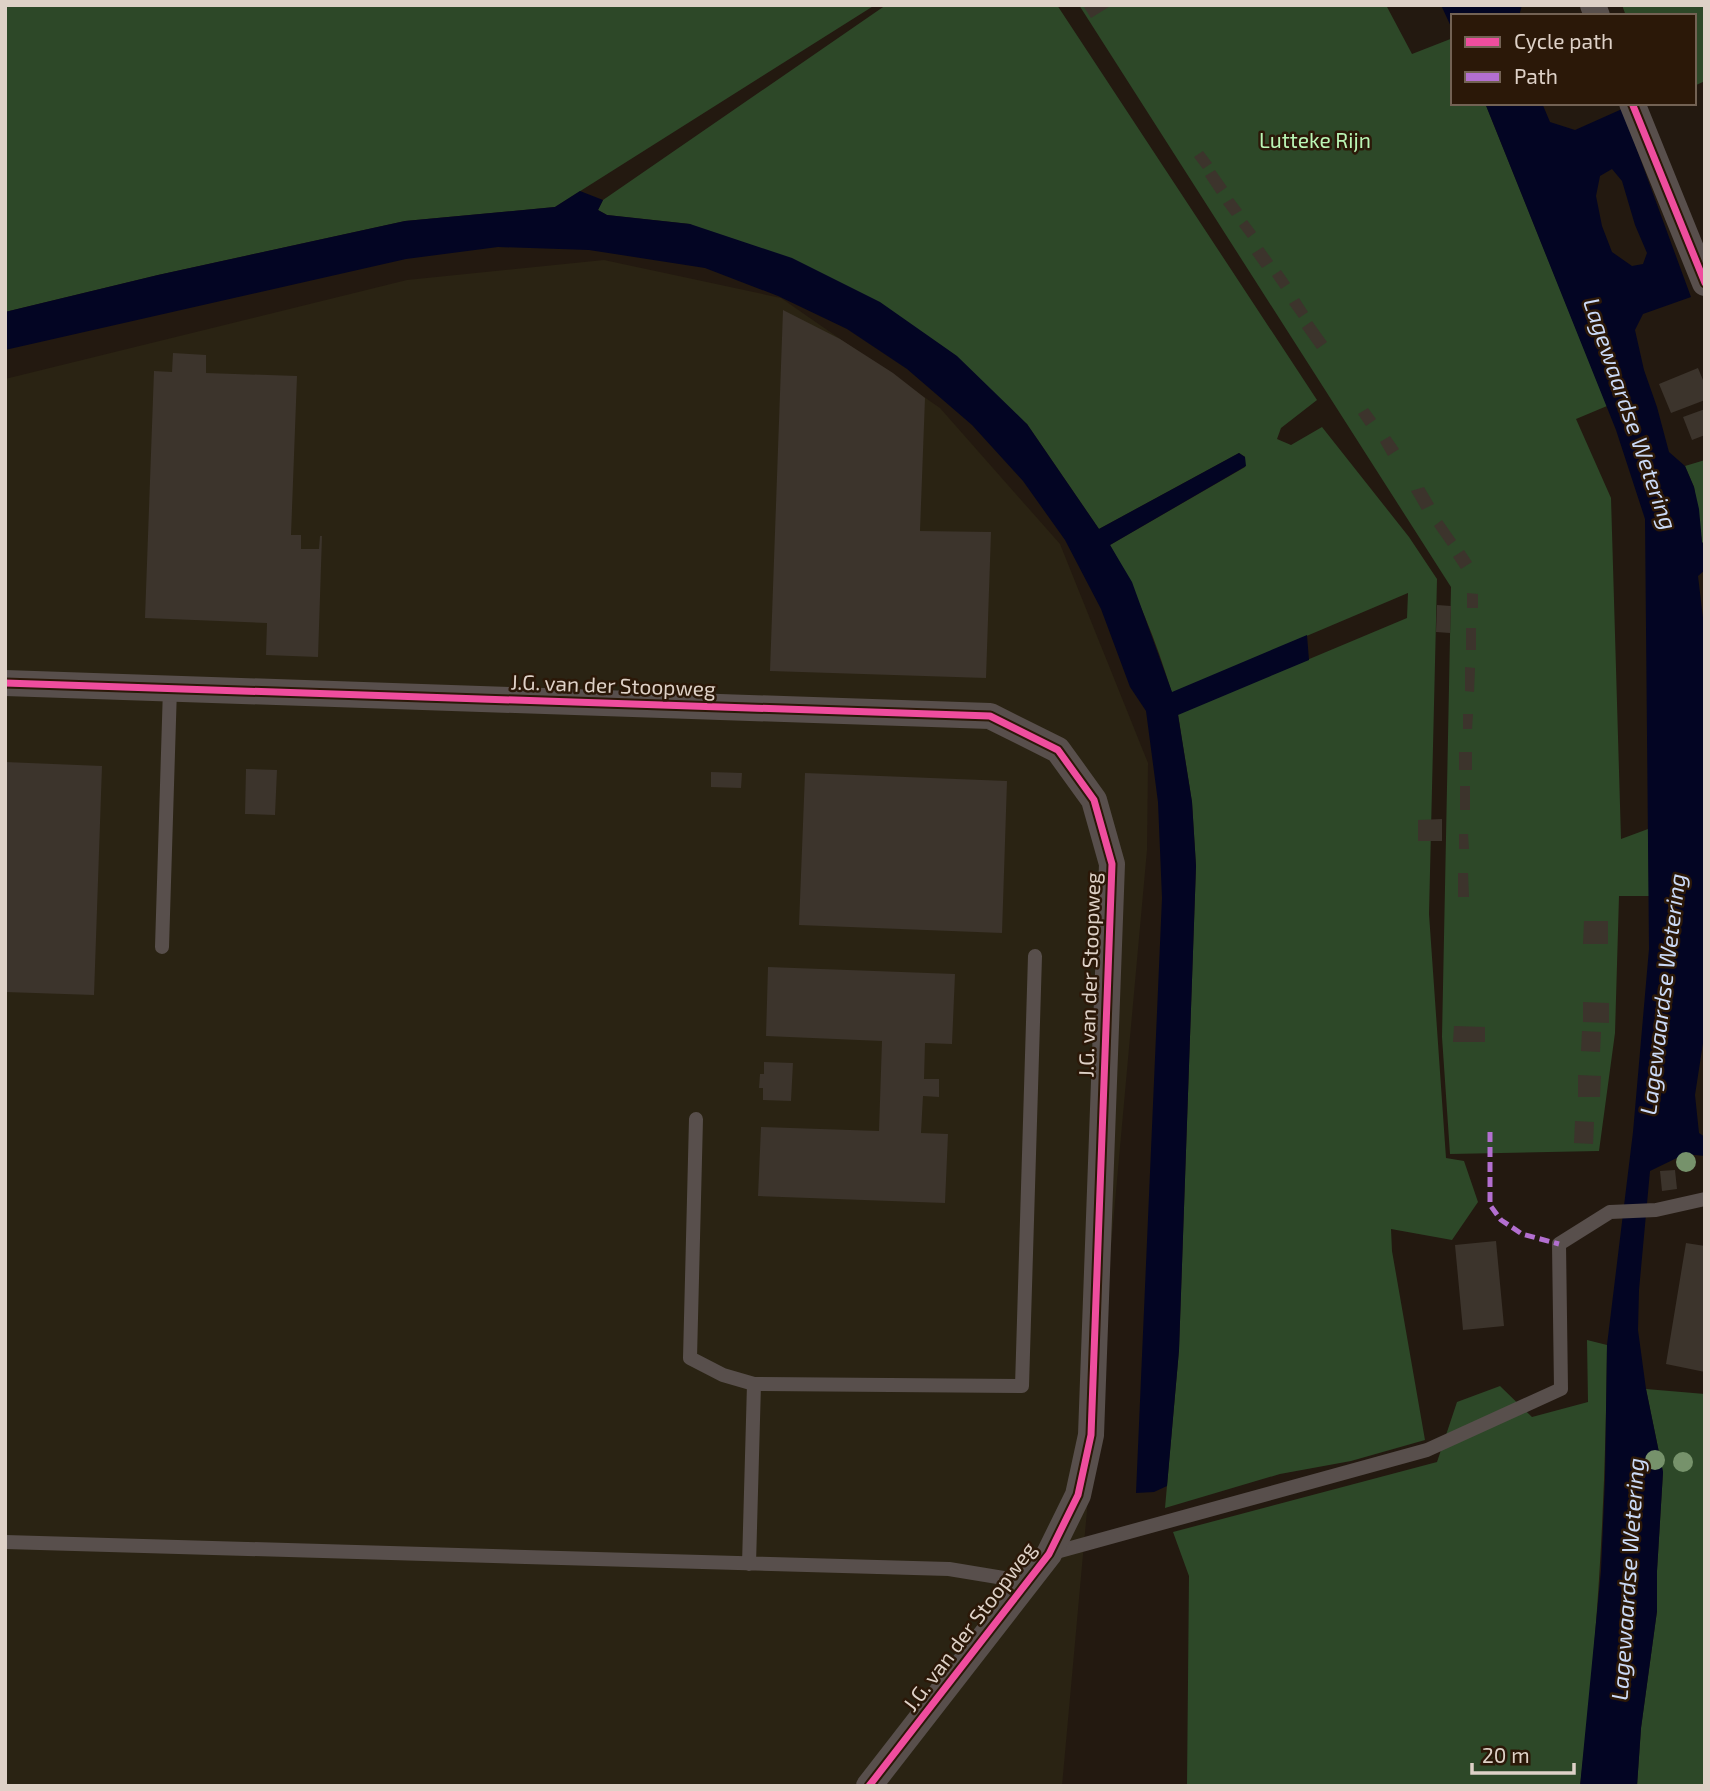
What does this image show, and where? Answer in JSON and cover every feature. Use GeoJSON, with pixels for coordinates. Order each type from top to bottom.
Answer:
{"type":"FeatureCollection","features":[{"type":"Feature","properties":{"kind":"street"},"geometry":{"type":"LineString","coordinates":[[1633,105],[1705,283]]}},
{"type":"Feature","properties":{"kind":"street","name":"J.G. van der Stoopweg"},"geometry":{"type":"LineString","coordinates":[[5,683],[990,716],[1058,750],[1094,800],[1112,864],[1091,1435],[1078,1495],[1049,1554],[869,1786]]}},
{"type":"Feature","properties":{"kind":"lane"},"geometry":{"type":"LineString","coordinates":[[162,947],[170,688]]}},
{"type":"Feature","properties":{"kind":"lane"},"geometry":{"type":"LineString","coordinates":[[696,1119],[691,1358],[723,1374],[754,1384],[1022,1386],[1035,956]]}},
{"type":"Feature","properties":{"kind":"lane"},"geometry":{"type":"LineString","coordinates":[[1049,1554],[1427,1450],[1561,1389],[1559,1244],[1610,1212],[1656,1210],[1705,1199]]}},
{"type":"Feature","properties":{"kind":"lane"},"geometry":{"type":"LineString","coordinates":[[749,1564],[754,1384]]}},
{"type":"Feature","properties":{"kind":"lane"},"geometry":{"type":"LineString","coordinates":[[5,1542],[949,1569],[1028,1582]]}},
{"type":"Feature","properties":{"kind":"shaded area"},"geometry":{"type":"Polygon","coordinates":[[[604,260],[781,298],[940,408],[1060,544],[1148,763],[1147,850],[1062,1786],[5,1786],[5,379],[407,280],[604,260]]]}},
{"type":"Feature","properties":{"kind":"green space"},"geometry":{"type":"Polygon","coordinates":[[[5,5],[875,5],[555,207],[405,221],[158,275],[5,312],[5,5]]]}},
{"type":"Feature","properties":{"kind":"green space"},"geometry":{"type":"Polygon","coordinates":[[[886,5],[1057,5],[1317,400],[1281,428],[1277,439],[1291,445],[1322,427],[1409,537],[1437,579],[1429,914],[1446,1158],[1464,1161],[1478,1202],[1452,1240],[1391,1229],[1392,1251],[1425,1440],[1351,1461],[1280,1474],[1165,1508],[1179,1350],[1196,866],[1192,802],[1178,714],[1407,618],[1408,593],[1172,693],[1145,617],[1110,545],[1245,467],[1245,457],[1239,453],[1099,529],[1027,424],[690,224],[607,215],[598,210],[603,200],[886,5]]]}},
{"type":"Feature","properties":{"kind":"green space","name":"Lutteke Rijn"},"geometry":{"type":"Polygon","coordinates":[[[1079,5],[1386,5],[1412,54],[1451,39],[1451,105],[1486,105],[1607,406],[1576,419],[1611,498],[1621,839],[1648,829],[1649,896],[1619,896],[1615,1033],[1599,1151],[1450,1154],[1442,1037],[1451,587],[1079,5]]]}},
{"type":"Feature","properties":{"kind":"green space"},"geometry":{"type":"Polygon","coordinates":[[[1622,5],[1705,5],[1705,81],[1696,85],[1696,14],[1625,14],[1622,5]]]}},
{"type":"Feature","properties":{"kind":"green space"},"geometry":{"type":"Polygon","coordinates":[[[1705,460],[1705,546],[1702,542],[1694,487],[1685,466],[1705,460]]]}},
{"type":"Feature","properties":{"kind":"green space"},"geometry":{"type":"Polygon","coordinates":[[[1587,1340],[1607,1345],[1603,1510],[1596,1621],[1580,1786],[1187,1786],[1189,1576],[1173,1532],[1437,1462],[1457,1402],[1500,1386],[1532,1417],[1588,1402],[1587,1340]]]}},
{"type":"Feature","properties":{"kind":"green space"},"geometry":{"type":"Polygon","coordinates":[[[1646,1389],[1705,1394],[1704,1786],[1637,1786],[1641,1728],[1657,1611],[1663,1472],[1646,1389]]]}},
{"type":"Feature","properties":{"kind":"water"},"geometry":{"type":"Polygon","coordinates":[[[1441,5],[1522,5],[1520,14],[1451,14],[1451,27],[1441,5]]]}},
{"type":"Feature","properties":{"kind":"water","name":"Lagewaardse Wetering"},"geometry":{"type":"Polygon","coordinates":[[[1486,105],[1543,105],[1550,122],[1575,130],[1622,109],[1691,297],[1643,314],[1635,330],[1669,452],[1685,466],[1694,487],[1702,542],[1705,546],[1705,570],[1698,576],[1703,618],[1705,1008],[1695,1095],[1699,1133],[1705,1137],[1705,1156],[1685,1154],[1650,1171],[1638,1330],[1646,1389],[1663,1472],[1657,1611],[1641,1728],[1637,1786],[1580,1786],[1601,1571],[1607,1345],[1633,1132],[1649,949],[1645,519],[1616,430],[1486,105]],[[1612,169],[1600,176],[1596,196],[1602,226],[1612,252],[1632,266],[1643,264],[1647,253],[1635,225],[1622,181],[1612,169]]]}},
{"type":"Feature","properties":{"kind":"water"},"geometry":{"type":"Polygon","coordinates":[[[580,191],[603,200],[598,210],[607,215],[690,224],[792,258],[880,302],[957,356],[1027,424],[1099,529],[1239,453],[1245,457],[1246,466],[1110,545],[1132,582],[1172,692],[1307,635],[1309,660],[1178,715],[1192,802],[1196,866],[1179,1350],[1167,1486],[1154,1492],[1136,1493],[1162,898],[1158,802],[1146,711],[1130,687],[1101,609],[1065,540],[1023,481],[972,425],[907,369],[847,329],[778,296],[705,268],[589,250],[498,247],[406,259],[5,350],[5,312],[158,275],[405,221],[555,207],[580,191]]]}},
{"type":"Feature","properties":{"kind":"building"},"geometry":{"type":"Polygon","coordinates":[[[1112,5],[1091,18],[1084,7],[1112,5]]]}},
{"type":"Feature","properties":{"kind":"building"},"geometry":{"type":"Polygon","coordinates":[[[1203,151],[1212,163],[1203,169],[1194,157],[1203,151]]]}},
{"type":"Feature","properties":{"kind":"building"},"geometry":{"type":"Polygon","coordinates":[[[1215,170],[1227,187],[1217,194],[1205,176],[1215,170]]]}},
{"type":"Feature","properties":{"kind":"building"},"geometry":{"type":"Polygon","coordinates":[[[1233,198],[1242,210],[1232,216],[1223,204],[1233,198]]]}},
{"type":"Feature","properties":{"kind":"building"},"geometry":{"type":"Polygon","coordinates":[[[1247,220],[1256,232],[1248,238],[1239,226],[1247,220]]]}},
{"type":"Feature","properties":{"kind":"building"},"geometry":{"type":"Polygon","coordinates":[[[1263,247],[1273,261],[1262,268],[1252,254],[1263,247]]]}},
{"type":"Feature","properties":{"kind":"building"},"geometry":{"type":"Polygon","coordinates":[[[1281,270],[1290,283],[1281,289],[1272,276],[1281,270]]]}},
{"type":"Feature","properties":{"kind":"building"},"geometry":{"type":"Polygon","coordinates":[[[1299,298],[1308,312],[1299,318],[1289,304],[1299,298]]]}},
{"type":"Feature","properties":{"kind":"building"},"geometry":{"type":"Polygon","coordinates":[[[783,310],[840,339],[893,373],[925,398],[920,531],[991,532],[986,678],[770,671],[783,310]]]}},
{"type":"Feature","properties":{"kind":"building"},"geometry":{"type":"Polygon","coordinates":[[[1312,321],[1327,342],[1317,349],[1302,328],[1312,321]]]}},
{"type":"Feature","properties":{"kind":"building"},"geometry":{"type":"Polygon","coordinates":[[[173,353],[206,355],[206,373],[297,376],[291,535],[301,535],[301,549],[319,549],[322,536],[318,657],[266,655],[267,623],[145,618],[154,371],[172,372],[173,353]]]}},
{"type":"Feature","properties":{"kind":"building"},"geometry":{"type":"Polygon","coordinates":[[[1698,368],[1705,385],[1705,400],[1671,413],[1659,384],[1698,368]]]}},
{"type":"Feature","properties":{"kind":"building"},"geometry":{"type":"Polygon","coordinates":[[[1368,408],[1376,419],[1366,426],[1358,414],[1368,408]]]}},
{"type":"Feature","properties":{"kind":"building"},"geometry":{"type":"Polygon","coordinates":[[[1705,409],[1705,435],[1692,440],[1683,417],[1705,409]]]}},
{"type":"Feature","properties":{"kind":"building"},"geometry":{"type":"Polygon","coordinates":[[[1390,436],[1399,449],[1388,456],[1380,442],[1390,436]]]}},
{"type":"Feature","properties":{"kind":"building"},"geometry":{"type":"Polygon","coordinates":[[[1424,487],[1434,504],[1422,510],[1411,491],[1424,487]]]}},
{"type":"Feature","properties":{"kind":"building"},"geometry":{"type":"Polygon","coordinates":[[[1442,520],[1456,540],[1448,546],[1434,526],[1442,520]]]}},
{"type":"Feature","properties":{"kind":"building"},"geometry":{"type":"Polygon","coordinates":[[[1464,550],[1472,562],[1461,569],[1453,557],[1464,550]]]}},
{"type":"Feature","properties":{"kind":"building"},"geometry":{"type":"Polygon","coordinates":[[[1467,593],[1478,594],[1478,608],[1467,608],[1467,593]]]}},
{"type":"Feature","properties":{"kind":"building"},"geometry":{"type":"Polygon","coordinates":[[[1437,605],[1451,606],[1450,633],[1436,632],[1437,605]]]}},
{"type":"Feature","properties":{"kind":"building"},"geometry":{"type":"Polygon","coordinates":[[[1466,628],[1476,628],[1476,650],[1466,650],[1466,628]]]}},
{"type":"Feature","properties":{"kind":"building"},"geometry":{"type":"Polygon","coordinates":[[[1465,667],[1475,668],[1474,692],[1465,691],[1465,667]]]}},
{"type":"Feature","properties":{"kind":"building"},"geometry":{"type":"Polygon","coordinates":[[[1463,714],[1473,714],[1472,729],[1463,729],[1463,714]]]}},
{"type":"Feature","properties":{"kind":"building"},"geometry":{"type":"Polygon","coordinates":[[[1459,752],[1472,752],[1472,770],[1459,770],[1459,752]]]}},
{"type":"Feature","properties":{"kind":"building"},"geometry":{"type":"Polygon","coordinates":[[[5,762],[102,766],[94,995],[5,992],[5,762]]]}},
{"type":"Feature","properties":{"kind":"building"},"geometry":{"type":"Polygon","coordinates":[[[246,769],[277,770],[275,815],[245,814],[246,769]]]}},
{"type":"Feature","properties":{"kind":"building"},"geometry":{"type":"Polygon","coordinates":[[[711,772],[742,773],[741,788],[711,787],[711,772]]]}},
{"type":"Feature","properties":{"kind":"building"},"geometry":{"type":"Polygon","coordinates":[[[805,773],[1007,781],[1002,933],[799,925],[805,773]]]}},
{"type":"Feature","properties":{"kind":"building"},"geometry":{"type":"Polygon","coordinates":[[[1460,786],[1470,786],[1470,810],[1460,810],[1460,786]]]}},
{"type":"Feature","properties":{"kind":"building"},"geometry":{"type":"Polygon","coordinates":[[[1442,819],[1442,841],[1418,841],[1418,820],[1442,819]]]}},
{"type":"Feature","properties":{"kind":"building"},"geometry":{"type":"Polygon","coordinates":[[[1459,834],[1468,834],[1469,849],[1459,849],[1459,834]]]}},
{"type":"Feature","properties":{"kind":"building"},"geometry":{"type":"Polygon","coordinates":[[[1458,873],[1468,873],[1469,897],[1458,897],[1458,873]]]}},
{"type":"Feature","properties":{"kind":"building"},"geometry":{"type":"Polygon","coordinates":[[[1584,921],[1608,921],[1608,944],[1583,944],[1584,921]]]}},
{"type":"Feature","properties":{"kind":"building"},"geometry":{"type":"Polygon","coordinates":[[[768,967],[955,974],[952,1044],[925,1043],[924,1079],[939,1079],[939,1097],[923,1096],[921,1133],[948,1134],[945,1203],[758,1196],[761,1127],[879,1131],[882,1041],[766,1036],[768,967]]]}},
{"type":"Feature","properties":{"kind":"building"},"geometry":{"type":"Polygon","coordinates":[[[1583,1002],[1609,1003],[1609,1023],[1583,1022],[1583,1002]]]}},
{"type":"Feature","properties":{"kind":"building"},"geometry":{"type":"Polygon","coordinates":[[[1454,1026],[1485,1027],[1485,1042],[1453,1042],[1454,1026]]]}},
{"type":"Feature","properties":{"kind":"building"},"geometry":{"type":"Polygon","coordinates":[[[1582,1031],[1601,1032],[1600,1052],[1581,1051],[1582,1031]]]}},
{"type":"Feature","properties":{"kind":"building"},"geometry":{"type":"Polygon","coordinates":[[[764,1062],[793,1063],[791,1101],[763,1100],[763,1088],[759,1088],[760,1074],[764,1074],[764,1062]]]}},
{"type":"Feature","properties":{"kind":"building"},"geometry":{"type":"Polygon","coordinates":[[[1578,1075],[1601,1076],[1600,1097],[1578,1097],[1578,1075]]]}},
{"type":"Feature","properties":{"kind":"building"},"geometry":{"type":"Polygon","coordinates":[[[1575,1121],[1594,1122],[1593,1144],[1574,1143],[1575,1121]]]}},
{"type":"Feature","properties":{"kind":"building"},"geometry":{"type":"Polygon","coordinates":[[[1675,1170],[1677,1189],[1662,1191],[1660,1171],[1675,1170]]]}},
{"type":"Feature","properties":{"kind":"building"},"geometry":{"type":"Polygon","coordinates":[[[1496,1241],[1504,1326],[1463,1330],[1455,1245],[1496,1241]]]}},
{"type":"Feature","properties":{"kind":"building"},"geometry":{"type":"Polygon","coordinates":[[[1686,1243],[1705,1246],[1705,1372],[1666,1364],[1686,1243]]]}},
{"type":"Feature","properties":{"kind":"marked path"},"geometry":{"type":"LineString","coordinates":[[1490,1132],[1490,1205],[1501,1220],[1522,1234],[1559,1244]]}},
{"type":"Feature","properties":{"kind":"cycle path"},"geometry":{"type":"LineString","coordinates":[[1633,105],[1705,283]]}},
{"type":"Feature","properties":{"kind":"cycle path"},"geometry":{"type":"LineString","coordinates":[[5,683],[990,716],[1058,750],[1094,800],[1112,864],[1091,1435],[1078,1495],[1049,1554],[869,1786]]}}]}
